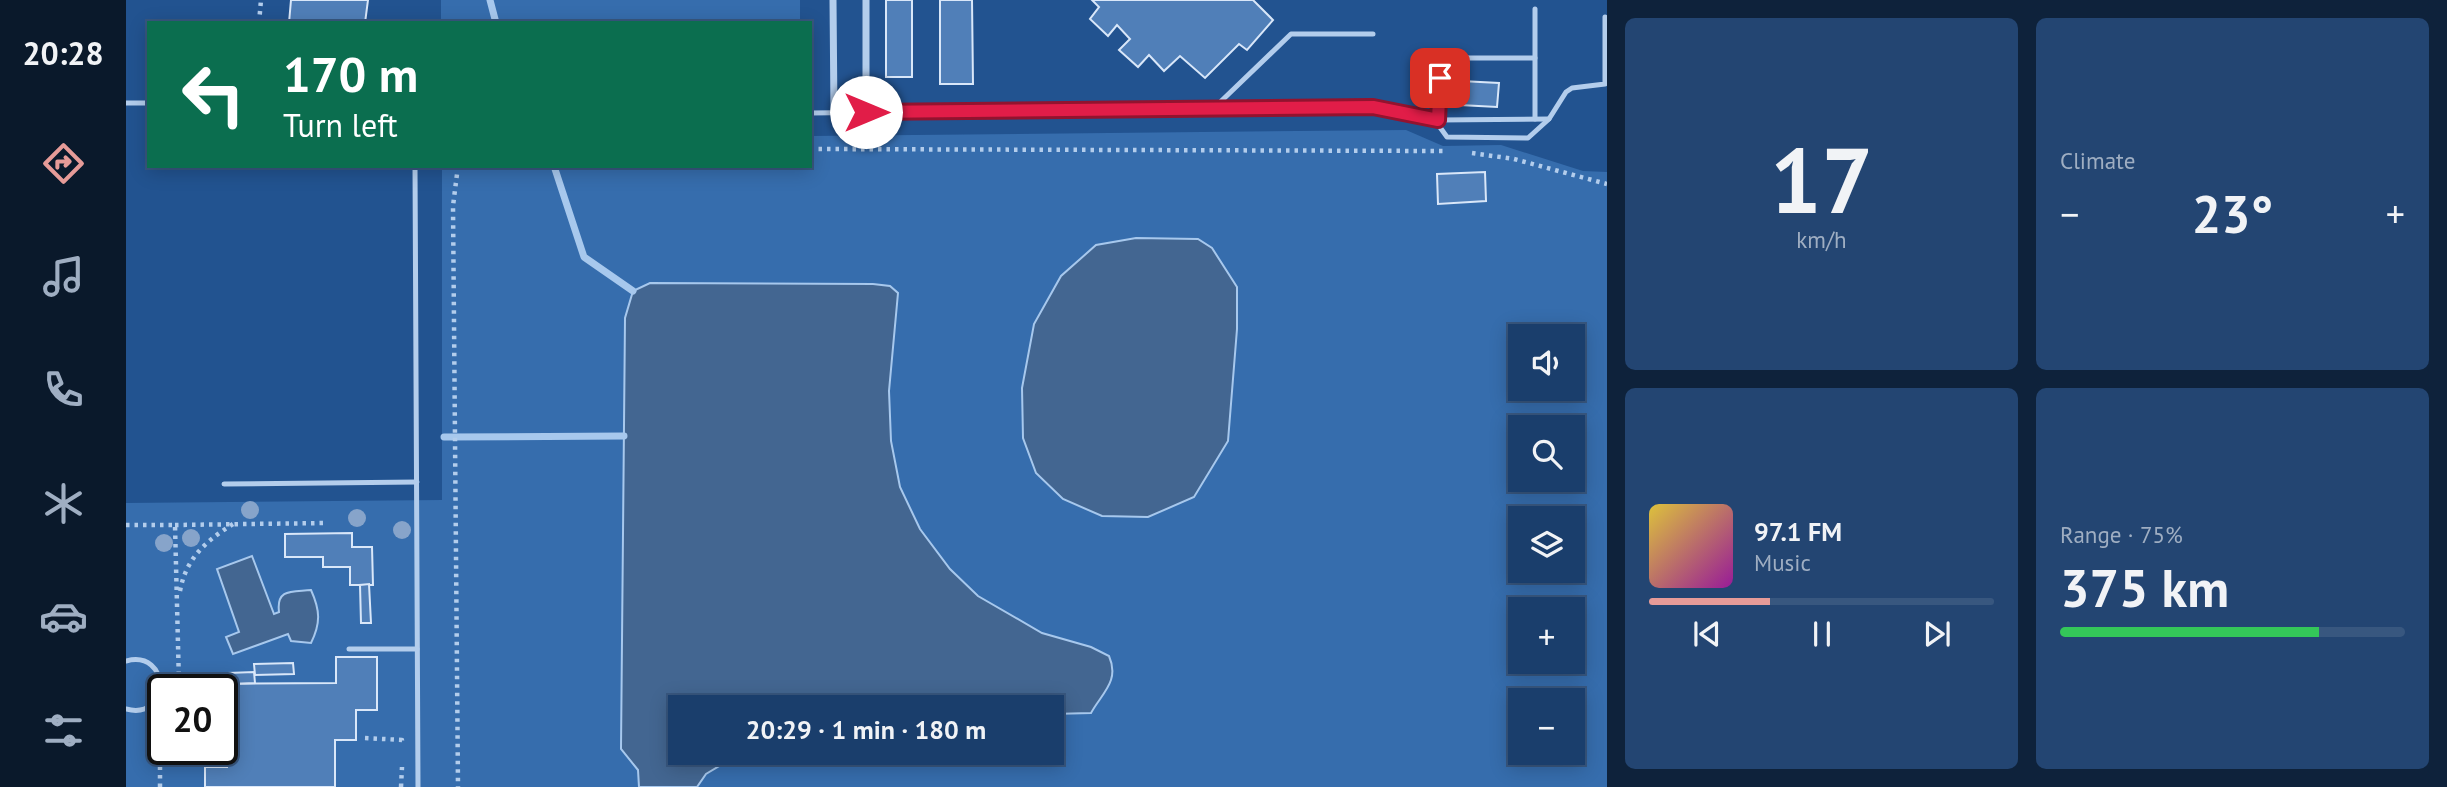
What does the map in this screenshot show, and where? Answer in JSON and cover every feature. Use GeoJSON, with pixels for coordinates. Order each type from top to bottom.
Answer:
{"type":"FeatureCollection","features":[{"type":"Feature","properties":{"kind":"street"},"geometry":{"type":"LineString","coordinates":[[833,0],[834,113]]}},
{"type":"Feature","properties":{"kind":"street"},"geometry":{"type":"LineString","coordinates":[[866,0],[866,112]]}},
{"type":"Feature","properties":{"kind":"lane"},"geometry":{"type":"LineString","coordinates":[[1535,9],[1535,119]]}},
{"type":"Feature","properties":{"kind":"lane"},"geometry":{"type":"LineString","coordinates":[[1535,58],[1441,58],[1436,120],[1447,137],[1528,138],[1549,119],[1566,92],[1572,88],[1605,84],[1605,17]]}},
{"type":"Feature","properties":{"kind":"lane"},"geometry":{"type":"LineString","coordinates":[[1213,109],[1291,34],[1373,34]]}},
{"type":"Feature","properties":{"kind":"lane"},"geometry":{"type":"LineString","coordinates":[[126,103],[147,103]]}},
{"type":"Feature","properties":{"kind":"lane"},"geometry":{"type":"LineString","coordinates":[[812,113],[1373,107],[1436,120],[1549,119]]}},
{"type":"Feature","properties":{"kind":"lane"},"geometry":{"type":"LineString","coordinates":[[415,168],[418,787]]}},
{"type":"Feature","properties":{"kind":"lane"},"geometry":{"type":"LineString","coordinates":[[224,484],[417,482]]}},
{"type":"Feature","properties":{"kind":"lane"},"geometry":{"type":"LineString","coordinates":[[349,649],[417,649]]}},
{"type":"Feature","properties":{"kind":"lane"},"geometry":{"type":"LineString","coordinates":[[126,661],[133,659],[150,664],[156,670],[161,687],[154,703],[138,710],[126,709]]}},
{"type":"Feature","properties":{"kind":"path"},"geometry":{"type":"LineString","coordinates":[[258,21],[261,0]]}},
{"type":"Feature","properties":{"kind":"path"},"geometry":{"type":"LineString","coordinates":[[812,149],[1446,151]]}},
{"type":"Feature","properties":{"kind":"path"},"geometry":{"type":"LineString","coordinates":[[1460,151],[1514,159],[1607,184]]}},
{"type":"Feature","properties":{"kind":"path"},"geometry":{"type":"LineString","coordinates":[[458,168],[453,206],[458,787]]}},
{"type":"Feature","properties":{"kind":"path"},"geometry":{"type":"LineString","coordinates":[[126,525],[326,523]]}},
{"type":"Feature","properties":{"kind":"path"},"geometry":{"type":"LineString","coordinates":[[178,600],[182,579],[189,563],[212,537],[234,524]]}},
{"type":"Feature","properties":{"kind":"path"},"geometry":{"type":"LineString","coordinates":[[175,525],[179,674]]}},
{"type":"Feature","properties":{"kind":"path"},"geometry":{"type":"LineString","coordinates":[[365,738],[402,740],[402,752]]}},
{"type":"Feature","properties":{"kind":"path"},"geometry":{"type":"LineString","coordinates":[[401,787],[402,764]]}},
{"type":"Feature","properties":{"kind":"path"},"geometry":{"type":"LineString","coordinates":[[160,765],[160,787]]}},
{"type":"Feature","properties":{"kind":"shaded area"},"geometry":{"type":"Polygon","coordinates":[[[441,0],[800,0],[800,21],[441,21],[441,0]]]}},
{"type":"Feature","properties":{"kind":"shaded area"},"geometry":{"type":"Polygon","coordinates":[[[1406,130],[1443,146],[1501,145],[1583,171],[1607,172],[1607,787],[126,787],[126,503],[442,500],[442,168],[812,168],[812,136],[1406,130]]]}},
{"type":"Feature","properties":{"kind":"shaded area"},"geometry":{"type":"Polygon","coordinates":[[[1136,238],[1198,239],[1212,248],[1237,287],[1237,329],[1228,441],[1194,497],[1148,517],[1102,516],[1063,499],[1036,473],[1023,438],[1022,388],[1034,324],[1061,276],[1096,245],[1136,238]]]}},
{"type":"Feature","properties":{"kind":"shaded area"},"geometry":{"type":"Polygon","coordinates":[[[650,283],[873,284],[890,286],[898,293],[889,391],[891,441],[900,487],[920,529],[950,569],[978,596],[1042,633],[1091,647],[1109,656],[1112,665],[1111,680],[1091,713],[1064,714],[1064,695],[668,695],[668,765],[721,765],[706,774],[697,787],[639,787],[638,770],[621,749],[625,318],[633,291],[650,283]]]}},
{"type":"Feature","properties":{"kind":"shaded area"},"geometry":{"type":"Polygon","coordinates":[[[252,556],[274,614],[279,612],[283,595],[311,590],[318,617],[311,643],[291,641],[288,634],[233,654],[226,637],[239,632],[217,569],[252,556]]]}},
{"type":"Feature","properties":{"kind":"building"},"geometry":{"type":"Polygon","coordinates":[[[291,0],[368,0],[365,21],[289,21],[291,0]]]}},
{"type":"Feature","properties":{"kind":"building"},"geometry":{"type":"Polygon","coordinates":[[[886,0],[912,0],[912,77],[886,77],[886,0]]]}},
{"type":"Feature","properties":{"kind":"building"},"geometry":{"type":"Polygon","coordinates":[[[940,0],[972,0],[973,84],[940,84],[940,0]]]}},
{"type":"Feature","properties":{"kind":"building"},"geometry":{"type":"Polygon","coordinates":[[[1092,0],[1253,0],[1273,20],[1247,50],[1239,44],[1205,78],[1180,56],[1164,71],[1149,55],[1138,67],[1119,50],[1130,39],[1117,25],[1108,36],[1090,19],[1099,7],[1092,0]]]}},
{"type":"Feature","properties":{"kind":"building"},"geometry":{"type":"Polygon","coordinates":[[[1461,81],[1499,83],[1497,107],[1460,105],[1461,81]]]}},
{"type":"Feature","properties":{"kind":"building"},"geometry":{"type":"Polygon","coordinates":[[[1485,172],[1486,201],[1438,204],[1437,174],[1485,172]]]}},
{"type":"Feature","properties":{"kind":"building"},"geometry":{"type":"Polygon","coordinates":[[[352,533],[352,547],[372,547],[373,585],[350,585],[350,567],[323,567],[323,557],[285,557],[285,534],[352,533]]]}},
{"type":"Feature","properties":{"kind":"building"},"geometry":{"type":"Polygon","coordinates":[[[369,584],[371,623],[361,623],[360,585],[369,584]]]}},
{"type":"Feature","properties":{"kind":"building"},"geometry":{"type":"Polygon","coordinates":[[[336,657],[377,657],[377,710],[356,710],[356,740],[335,740],[335,787],[205,787],[205,767],[238,765],[238,684],[336,683],[336,657]]]}},
{"type":"Feature","properties":{"kind":"building"},"geometry":{"type":"Polygon","coordinates":[[[293,663],[294,674],[255,675],[254,664],[293,663]]]}},
{"type":"Feature","properties":{"kind":"building"},"geometry":{"type":"Polygon","coordinates":[[[254,672],[255,683],[238,684],[238,674],[201,674],[254,672]]]}},
{"type":"Feature","properties":{"kind":"waterway"},"geometry":{"type":"LineString","coordinates":[[490,0],[495,21]]}},
{"type":"Feature","properties":{"kind":"waterway"},"geometry":{"type":"LineString","coordinates":[[555,168],[584,257],[633,291]]}},
{"type":"Feature","properties":{"kind":"waterway"},"geometry":{"type":"LineString","coordinates":[[444,437],[624,436]]}},
{"type":"Feature","properties":{"kind":"route"},"geometry":{"type":"LineString","coordinates":[[866,112],[1373,107],[1438,120],[1440,78]]}}]}
